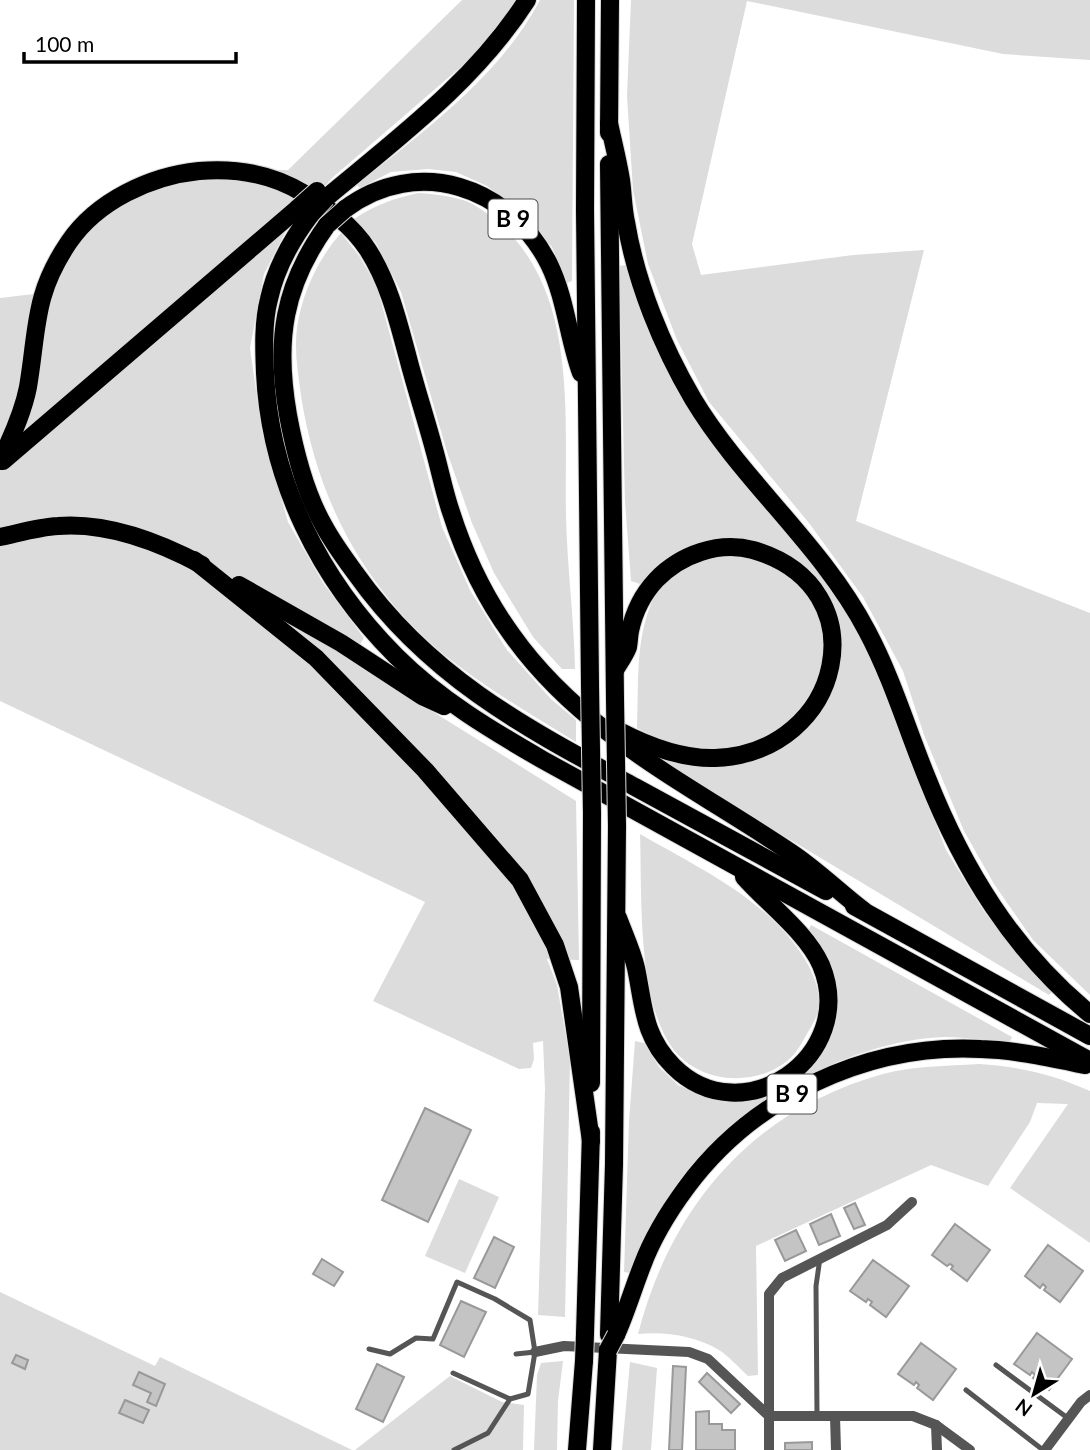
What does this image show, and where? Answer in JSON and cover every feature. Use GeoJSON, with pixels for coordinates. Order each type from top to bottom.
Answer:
{"type":"FeatureCollection","features":[{"type":"Feature","properties":{"kind":"highway"},"geometry":{"type":"LineString","coordinates":[[0,462],[305,211],[322,194],[363,167],[461,81],[489,52],[527,0]]}},
{"type":"Feature","properties":{"kind":"highway"},"geometry":{"type":"LineString","coordinates":[[586,0],[586,386]]}},
{"type":"Feature","properties":{"kind":"highway"},"geometry":{"type":"LineString","coordinates":[[610,0],[618,918],[610,1345]]}},
{"type":"Feature","properties":{"kind":"highway"},"geometry":{"type":"LineString","coordinates":[[609,124],[634,258],[672,362],[694,401],[722,441],[843,590],[866,629],[885,665],[943,818],[983,894],[1025,950],[1072,1000],[1090,1014]]}},
{"type":"Feature","properties":{"kind":"highway"},"geometry":{"type":"LineString","coordinates":[[0,462],[18,422],[27,390],[34,327],[42,293],[65,248],[87,221],[133,190],[160,179],[192,172],[237,171],[289,184],[347,225],[367,248],[376,264],[398,320],[450,510],[480,584],[507,629],[530,659],[585,715],[644,760],[793,854],[864,911]]}},
{"type":"Feature","properties":{"kind":"highway","name":"B 9"},"geometry":{"type":"LineString","coordinates":[[577,1450],[584,1361],[590,1142],[592,813],[590,685],[586,386],[571,346],[564,305],[547,262],[520,224],[497,205],[477,192],[432,181],[385,187],[362,196],[345,209],[327,225],[299,270],[289,295],[282,365],[293,439],[310,496],[324,526],[374,599],[422,652],[490,703],[579,757],[864,911],[1090,1035]]}},
{"type":"Feature","properties":{"kind":"highway"},"geometry":{"type":"LineString","coordinates":[[305,211],[282,259],[269,298],[265,330],[269,414],[282,474],[295,509],[321,560],[357,613],[398,658],[427,684],[488,728]]}},
{"type":"Feature","properties":{"kind":"highway"},"geometry":{"type":"LineString","coordinates":[[0,537],[58,526],[84,526],[134,536],[194,560],[341,643],[422,696],[488,728],[1090,1063]]}},
{"type":"Feature","properties":{"kind":"highway"},"geometry":{"type":"LineString","coordinates":[[585,715],[663,750],[688,756],[726,757],[765,747],[789,734],[820,699],[832,658],[827,614],[817,594],[801,575],[782,560],[744,548],[723,547],[704,551],[669,567],[654,582],[635,615],[628,647],[615,670]]}},
{"type":"Feature","properties":{"kind":"highway"},"geometry":{"type":"LineString","coordinates":[[194,560],[279,626],[325,666],[440,787],[520,880],[555,945],[569,987],[590,1142]]}},
{"type":"Feature","properties":{"kind":"highway"},"geometry":{"type":"LineString","coordinates":[[618,918],[636,967],[646,1021],[660,1050],[673,1066],[688,1079],[721,1091],[740,1093],[761,1089],[783,1080],[808,1058],[818,1045],[825,1026],[827,985],[821,966],[809,944],[734,867]]}},
{"type":"Feature","properties":{"kind":"highway","name":"B 9"},"geometry":{"type":"LineString","coordinates":[[602,1450],[610,1345],[625,1316],[643,1263],[685,1189],[716,1152],[744,1127],[799,1090],[833,1074],[867,1063],[939,1050],[979,1048],[1090,1063]]}},
{"type":"Feature","properties":{"kind":"street"},"geometry":{"type":"LineString","coordinates":[[769,1450],[769,1294],[782,1278],[887,1225],[912,1202]]}},
{"type":"Feature","properties":{"kind":"street"},"geometry":{"type":"LineString","coordinates":[[536,1352],[564,1346],[689,1352],[708,1359],[769,1416],[913,1416],[936,1425],[970,1450]]}},
{"type":"Feature","properties":{"kind":"street"},"geometry":{"type":"LineString","coordinates":[[1044,1450],[1086,1398],[1090,1383]]}},
{"type":"Feature","properties":{"kind":"street"},"geometry":{"type":"LineString","coordinates":[[835,1416],[836,1450]]}},
{"type":"Feature","properties":{"kind":"street"},"geometry":{"type":"LineString","coordinates":[[936,1425],[937,1450]]}},
{"type":"Feature","properties":{"kind":"lane"},"geometry":{"type":"LineString","coordinates":[[817,1416],[816,1286],[820,1258]]}},
{"type":"Feature","properties":{"kind":"lane"},"geometry":{"type":"LineString","coordinates":[[369,1349],[390,1354],[416,1338],[433,1339],[457,1282],[495,1299],[530,1320],[536,1352],[528,1394],[510,1399],[453,1373]]}},
{"type":"Feature","properties":{"kind":"lane"},"geometry":{"type":"LineString","coordinates":[[516,1354],[536,1352]]}},
{"type":"Feature","properties":{"kind":"lane"},"geometry":{"type":"LineString","coordinates":[[996,1365],[1069,1419]]}},
{"type":"Feature","properties":{"kind":"lane"},"geometry":{"type":"LineString","coordinates":[[966,1390],[1044,1450]]}},
{"type":"Feature","properties":{"kind":"lane"},"geometry":{"type":"LineString","coordinates":[[454,1450],[488,1433],[510,1399]]}},
{"type":"Feature","properties":{"kind":"shaded area"},"geometry":{"type":"Polygon","coordinates":[[[462,0],[517,0],[508,16],[477,53],[332,178],[286,231],[264,274],[250,348],[262,432],[288,522],[323,583],[364,638],[350,660],[576,801],[579,960],[547,959],[557,985],[570,1060],[565,1317],[538,1315],[545,1089],[543,1041],[533,1043],[534,1059],[531,1068],[519,1069],[373,1001],[425,902],[0,701],[0,298],[42,293],[101,210],[209,170],[288,170],[462,0]]]}},
{"type":"Feature","properties":{"kind":"shaded area"},"geometry":{"type":"Polygon","coordinates":[[[540,0],[574,0],[572,281],[567,283],[552,247],[522,213],[487,186],[456,172],[428,169],[391,172],[360,188],[357,185],[458,102],[481,79],[523,28],[540,0]]]}},
{"type":"Feature","properties":{"kind":"shaded area"},"geometry":{"type":"Polygon","coordinates":[[[631,0],[1090,0],[1090,60],[1003,54],[747,1],[692,244],[701,275],[853,255],[924,250],[856,521],[1090,613],[1090,995],[1033,940],[994,884],[964,831],[924,735],[903,671],[863,597],[809,523],[709,402],[677,340],[648,264],[633,190],[627,96],[631,0]]]}},
{"type":"Feature","properties":{"kind":"shaded area"},"geometry":{"type":"Polygon","coordinates":[[[419,193],[466,201],[489,215],[526,254],[544,286],[555,322],[562,361],[567,534],[575,669],[562,669],[533,637],[494,573],[472,523],[447,452],[401,292],[376,243],[354,219],[385,203],[419,193]]]}},
{"type":"Feature","properties":{"kind":"shaded area"},"geometry":{"type":"Polygon","coordinates":[[[341,233],[360,257],[377,287],[442,527],[470,590],[507,650],[551,699],[576,720],[576,742],[488,687],[427,640],[368,572],[337,517],[325,489],[307,428],[296,345],[299,315],[307,289],[325,254],[341,233]]]}},
{"type":"Feature","properties":{"kind":"shaded area"},"geometry":{"type":"Polygon","coordinates":[[[626,265],[644,315],[782,525],[840,600],[872,658],[946,850],[983,910],[1052,992],[1049,995],[669,767],[654,737],[637,728],[641,640],[650,606],[658,590],[631,581],[625,502],[619,266],[626,265]]]}},
{"type":"Feature","properties":{"kind":"shaded area"},"geometry":{"type":"Polygon","coordinates":[[[640,834],[706,871],[748,899],[786,933],[801,953],[816,983],[819,1007],[816,1018],[796,1052],[772,1071],[739,1078],[707,1073],[679,1056],[669,1043],[651,997],[646,970],[640,834]]]}},
{"type":"Feature","properties":{"kind":"shaded area"},"geometry":{"type":"Polygon","coordinates":[[[811,925],[1012,1037],[1009,1044],[953,1037],[907,1041],[846,1059],[793,1085],[791,1083],[824,1050],[835,1025],[837,1011],[837,996],[830,962],[808,931],[811,925]]]}},
{"type":"Feature","properties":{"kind":"shaded area"},"geometry":{"type":"Polygon","coordinates":[[[635,1041],[644,1043],[659,1067],[678,1085],[708,1098],[752,1100],[775,1091],[777,1094],[741,1119],[630,1273],[624,1272],[629,1121],[635,1041]]]}},
{"type":"Feature","properties":{"kind":"shaded area"},"geometry":{"type":"Polygon","coordinates":[[[979,1064],[1036,1072],[1090,1091],[1090,1243],[1010,1188],[1068,1104],[1037,1103],[1030,1122],[988,1186],[931,1165],[756,1246],[758,1375],[748,1376],[723,1353],[701,1341],[669,1334],[638,1334],[653,1288],[672,1244],[696,1205],[724,1170],[757,1138],[795,1112],[837,1090],[883,1074],[919,1068],[979,1064]]]}},
{"type":"Feature","properties":{"kind":"shaded area"},"geometry":{"type":"Polygon","coordinates":[[[459,1179],[499,1197],[465,1273],[425,1256],[459,1179]]]}},
{"type":"Feature","properties":{"kind":"shaded area"},"geometry":{"type":"Polygon","coordinates":[[[0,1292],[155,1366],[160,1357],[352,1450],[0,1450],[0,1292]]]}},
{"type":"Feature","properties":{"kind":"shaded area"},"geometry":{"type":"Polygon","coordinates":[[[563,1361],[558,1401],[557,1450],[534,1450],[537,1375],[541,1363],[563,1361]]]}},
{"type":"Feature","properties":{"kind":"shaded area"},"geometry":{"type":"Polygon","coordinates":[[[630,1362],[657,1368],[651,1450],[622,1450],[630,1362]]]}},
{"type":"Feature","properties":{"kind":"shaded area"},"geometry":{"type":"Polygon","coordinates":[[[450,1376],[502,1402],[524,1405],[523,1450],[355,1450],[450,1376]]]}},
{"type":"Feature","properties":{"kind":"building"},"geometry":{"type":"Polygon","coordinates":[[[425,1108],[471,1130],[428,1222],[382,1200],[425,1108]]]}},
{"type":"Feature","properties":{"kind":"building"},"geometry":{"type":"Polygon","coordinates":[[[855,1203],[865,1225],[854,1229],[844,1208],[855,1203]]]}},
{"type":"Feature","properties":{"kind":"building"},"geometry":{"type":"Polygon","coordinates":[[[831,1214],[840,1236],[819,1245],[810,1224],[831,1214]]]}},
{"type":"Feature","properties":{"kind":"building"},"geometry":{"type":"Polygon","coordinates":[[[955,1224],[990,1250],[967,1281],[951,1269],[953,1266],[947,1266],[932,1255],[955,1224]]]}},
{"type":"Feature","properties":{"kind":"building"},"geometry":{"type":"Polygon","coordinates":[[[796,1230],[806,1251],[785,1261],[775,1240],[796,1230]]]}},
{"type":"Feature","properties":{"kind":"building"},"geometry":{"type":"Polygon","coordinates":[[[494,1237],[514,1247],[495,1288],[474,1278],[494,1237]]]}},
{"type":"Feature","properties":{"kind":"building"},"geometry":{"type":"Polygon","coordinates":[[[1048,1245],[1083,1271],[1060,1302],[1044,1290],[1046,1287],[1043,1284],[1040,1288],[1025,1276],[1048,1245]]]}},
{"type":"Feature","properties":{"kind":"building"},"geometry":{"type":"Polygon","coordinates":[[[322,1259],[343,1272],[334,1286],[313,1274],[322,1259]]]}},
{"type":"Feature","properties":{"kind":"building"},"geometry":{"type":"Polygon","coordinates":[[[873,1260],[909,1286],[886,1317],[870,1305],[872,1302],[868,1299],[866,1302],[850,1291],[873,1260]]]}},
{"type":"Feature","properties":{"kind":"building"},"geometry":{"type":"Polygon","coordinates":[[[461,1301],[486,1312],[464,1357],[440,1345],[461,1301]]]}},
{"type":"Feature","properties":{"kind":"building"},"geometry":{"type":"Polygon","coordinates":[[[1037,1333],[1072,1359],[1049,1390],[1033,1378],[1035,1375],[1032,1372],[1030,1375],[1014,1364],[1037,1333]]]}},
{"type":"Feature","properties":{"kind":"building"},"geometry":{"type":"Polygon","coordinates":[[[921,1343],[956,1369],[933,1400],[917,1388],[919,1385],[916,1382],[914,1385],[898,1374],[921,1343]]]}},
{"type":"Feature","properties":{"kind":"building"},"geometry":{"type":"Polygon","coordinates":[[[16,1355],[28,1360],[25,1369],[12,1363],[16,1355]]]}},
{"type":"Feature","properties":{"kind":"building"},"geometry":{"type":"Polygon","coordinates":[[[377,1364],[404,1377],[383,1422],[356,1409],[377,1364]]]}},
{"type":"Feature","properties":{"kind":"building"},"geometry":{"type":"Polygon","coordinates":[[[673,1366],[686,1367],[682,1450],[669,1450],[673,1366]]]}},
{"type":"Feature","properties":{"kind":"building"},"geometry":{"type":"Polygon","coordinates":[[[139,1372],[165,1384],[156,1406],[147,1402],[151,1393],[133,1385],[139,1372]]]}},
{"type":"Feature","properties":{"kind":"building"},"geometry":{"type":"Polygon","coordinates":[[[707,1373],[740,1404],[731,1413],[699,1382],[707,1373]]]}},
{"type":"Feature","properties":{"kind":"building"},"geometry":{"type":"Polygon","coordinates":[[[125,1400],[149,1410],[143,1423],[119,1413],[125,1400]]]}},
{"type":"Feature","properties":{"kind":"building"},"geometry":{"type":"Polygon","coordinates":[[[709,1411],[709,1424],[722,1424],[722,1430],[735,1430],[735,1450],[696,1450],[696,1412],[709,1411]]]}},
{"type":"Feature","properties":{"kind":"building"},"geometry":{"type":"Polygon","coordinates":[[[812,1442],[812,1450],[785,1450],[785,1443],[812,1442]]]}}]}
